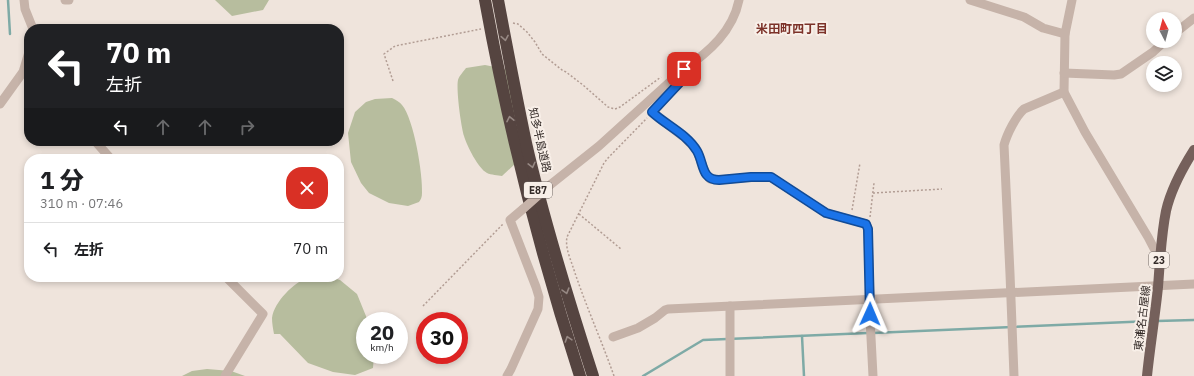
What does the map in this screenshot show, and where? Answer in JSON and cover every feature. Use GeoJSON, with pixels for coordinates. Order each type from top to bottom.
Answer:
{"type":"FeatureCollection","features":[{"type":"Feature","properties":{"kind":"highway","name":"E87"},"geometry":{"type":"LineString","coordinates":[[485,0],[514,138],[536,232],[564,329],[580,376]]}},
{"type":"Feature","properties":{"kind":"highway","name":"知多半島道路"},"geometry":{"type":"LineString","coordinates":[[498,0],[526,143],[548,230],[576,325],[593,376]]}},
{"type":"Feature","properties":{"kind":"main road","name":"東浦名古屋線"},"geometry":{"type":"LineString","coordinates":[[1147,376],[1166,210],[1175,184],[1194,150]]}},
{"type":"Feature","properties":{"kind":"street"},"geometry":{"type":"LineString","coordinates":[[24,0],[25,9],[31,24]]}},
{"type":"Feature","properties":{"kind":"street"},"geometry":{"type":"LineString","coordinates":[[507,376],[538,309],[539,302],[536,287],[510,220],[550,185],[599,146],[684,69],[697,60],[718,41],[731,24],[737,11],[739,0]]}},
{"type":"Feature","properties":{"kind":"street"},"geometry":{"type":"LineString","coordinates":[[970,0],[1024,17],[1043,28],[1065,34]]}},
{"type":"Feature","properties":{"kind":"street"},"geometry":{"type":"LineString","coordinates":[[1072,0],[1065,34],[1064,92],[1085,132],[1160,258]]}},
{"type":"Feature","properties":{"kind":"street"},"geometry":{"type":"LineString","coordinates":[[1182,27],[1194,18]]}},
{"type":"Feature","properties":{"kind":"street"},"geometry":{"type":"LineString","coordinates":[[1064,73],[1121,74],[1158,48]]}},
{"type":"Feature","properties":{"kind":"street"},"geometry":{"type":"LineString","coordinates":[[0,104],[24,69]]}},
{"type":"Feature","properties":{"kind":"street"},"geometry":{"type":"LineString","coordinates":[[684,69],[682,80],[652,112],[685,138],[696,149],[706,174],[710,179],[719,180],[771,177],[826,213],[866,224],[868,229],[873,376]]}},
{"type":"Feature","properties":{"kind":"street"},"geometry":{"type":"LineString","coordinates":[[1014,376],[1004,145],[1005,139],[1020,113],[1024,109],[1064,92]]}},
{"type":"Feature","properties":{"kind":"street"},"geometry":{"type":"LineString","coordinates":[[99,146],[107,154]]}},
{"type":"Feature","properties":{"kind":"street"},"geometry":{"type":"LineString","coordinates":[[225,376],[263,314],[231,282]]}},
{"type":"Feature","properties":{"kind":"street"},"geometry":{"type":"LineString","coordinates":[[613,337],[638,328],[668,309],[1194,284]]}},
{"type":"Feature","properties":{"kind":"street"},"geometry":{"type":"LineString","coordinates":[[730,306],[730,376]]}},
{"type":"Feature","properties":{"kind":"path"},"geometry":{"type":"LineString","coordinates":[[509,23],[515,23],[527,32],[542,54],[583,85],[608,107],[615,109],[620,107],[662,76]]}},
{"type":"Feature","properties":{"kind":"path"},"geometry":{"type":"LineString","coordinates":[[393,81],[384,54],[395,46],[483,29]]}},
{"type":"Feature","properties":{"kind":"path"},"geometry":{"type":"LineString","coordinates":[[614,376],[580,288],[567,246],[567,237],[600,170],[608,158],[652,112]]}},
{"type":"Feature","properties":{"kind":"path"},"geometry":{"type":"LineString","coordinates":[[851,220],[860,163]]}},
{"type":"Feature","properties":{"kind":"path"},"geometry":{"type":"LineString","coordinates":[[866,224],[870,217],[874,183]]}},
{"type":"Feature","properties":{"kind":"path"},"geometry":{"type":"LineString","coordinates":[[873,193],[942,189]]}},
{"type":"Feature","properties":{"kind":"path"},"geometry":{"type":"LineString","coordinates":[[579,214],[621,249]]}},
{"type":"Feature","properties":{"kind":"path"},"geometry":{"type":"LineString","coordinates":[[423,306],[504,224],[510,220]]}},
{"type":"Feature","properties":{"kind":"green space"},"geometry":{"type":"Polygon","coordinates":[[[215,0],[269,0],[263,10],[232,16],[215,0]]]}},
{"type":"Feature","properties":{"kind":"green space"},"geometry":{"type":"Polygon","coordinates":[[[485,65],[515,71],[516,163],[502,176],[487,173],[480,167],[465,140],[460,117],[458,80],[460,75],[466,68],[485,65]]]}},
{"type":"Feature","properties":{"kind":"green space"},"geometry":{"type":"Polygon","coordinates":[[[392,98],[402,105],[406,112],[414,134],[419,161],[422,197],[419,202],[408,206],[389,203],[369,193],[361,183],[351,162],[348,133],[355,112],[366,102],[375,99],[392,98]]]}},
{"type":"Feature","properties":{"kind":"green space"},"geometry":{"type":"Polygon","coordinates":[[[299,282],[342,282],[357,294],[364,312],[356,312],[356,364],[373,364],[373,368],[355,375],[333,372],[308,363],[280,334],[274,334],[272,318],[274,312],[281,299],[299,282]]]}},
{"type":"Feature","properties":{"kind":"green space"},"geometry":{"type":"Polygon","coordinates":[[[207,369],[231,371],[245,376],[182,376],[192,371],[207,369]]]}},
{"type":"Feature","properties":{"kind":"waterway"},"geometry":{"type":"LineString","coordinates":[[8,0],[10,34]]}},
{"type":"Feature","properties":{"kind":"waterway"},"geometry":{"type":"LineString","coordinates":[[1157,321],[1194,320]]}},
{"type":"Feature","properties":{"kind":"waterway"},"geometry":{"type":"LineString","coordinates":[[873,333],[1152,321]]}},
{"type":"Feature","properties":{"kind":"waterway"},"geometry":{"type":"LineString","coordinates":[[643,376],[703,340],[868,333]]}},
{"type":"Feature","properties":{"kind":"waterway"},"geometry":{"type":"LineString","coordinates":[[802,336],[804,376]]}},
{"type":"Feature","properties":{"kind":"district","name":"米田町四丁目"},"geometry":{"type":"Point","coordinates":[792,29]}},
{"type":"Feature","properties":{"kind":"route"},"geometry":{"type":"LineString","coordinates":[[684,69],[682,80],[652,112],[685,138],[696,149],[706,174],[710,179],[719,180],[765,176],[771,177],[826,213],[866,224],[868,229],[870,314]]}}]}
